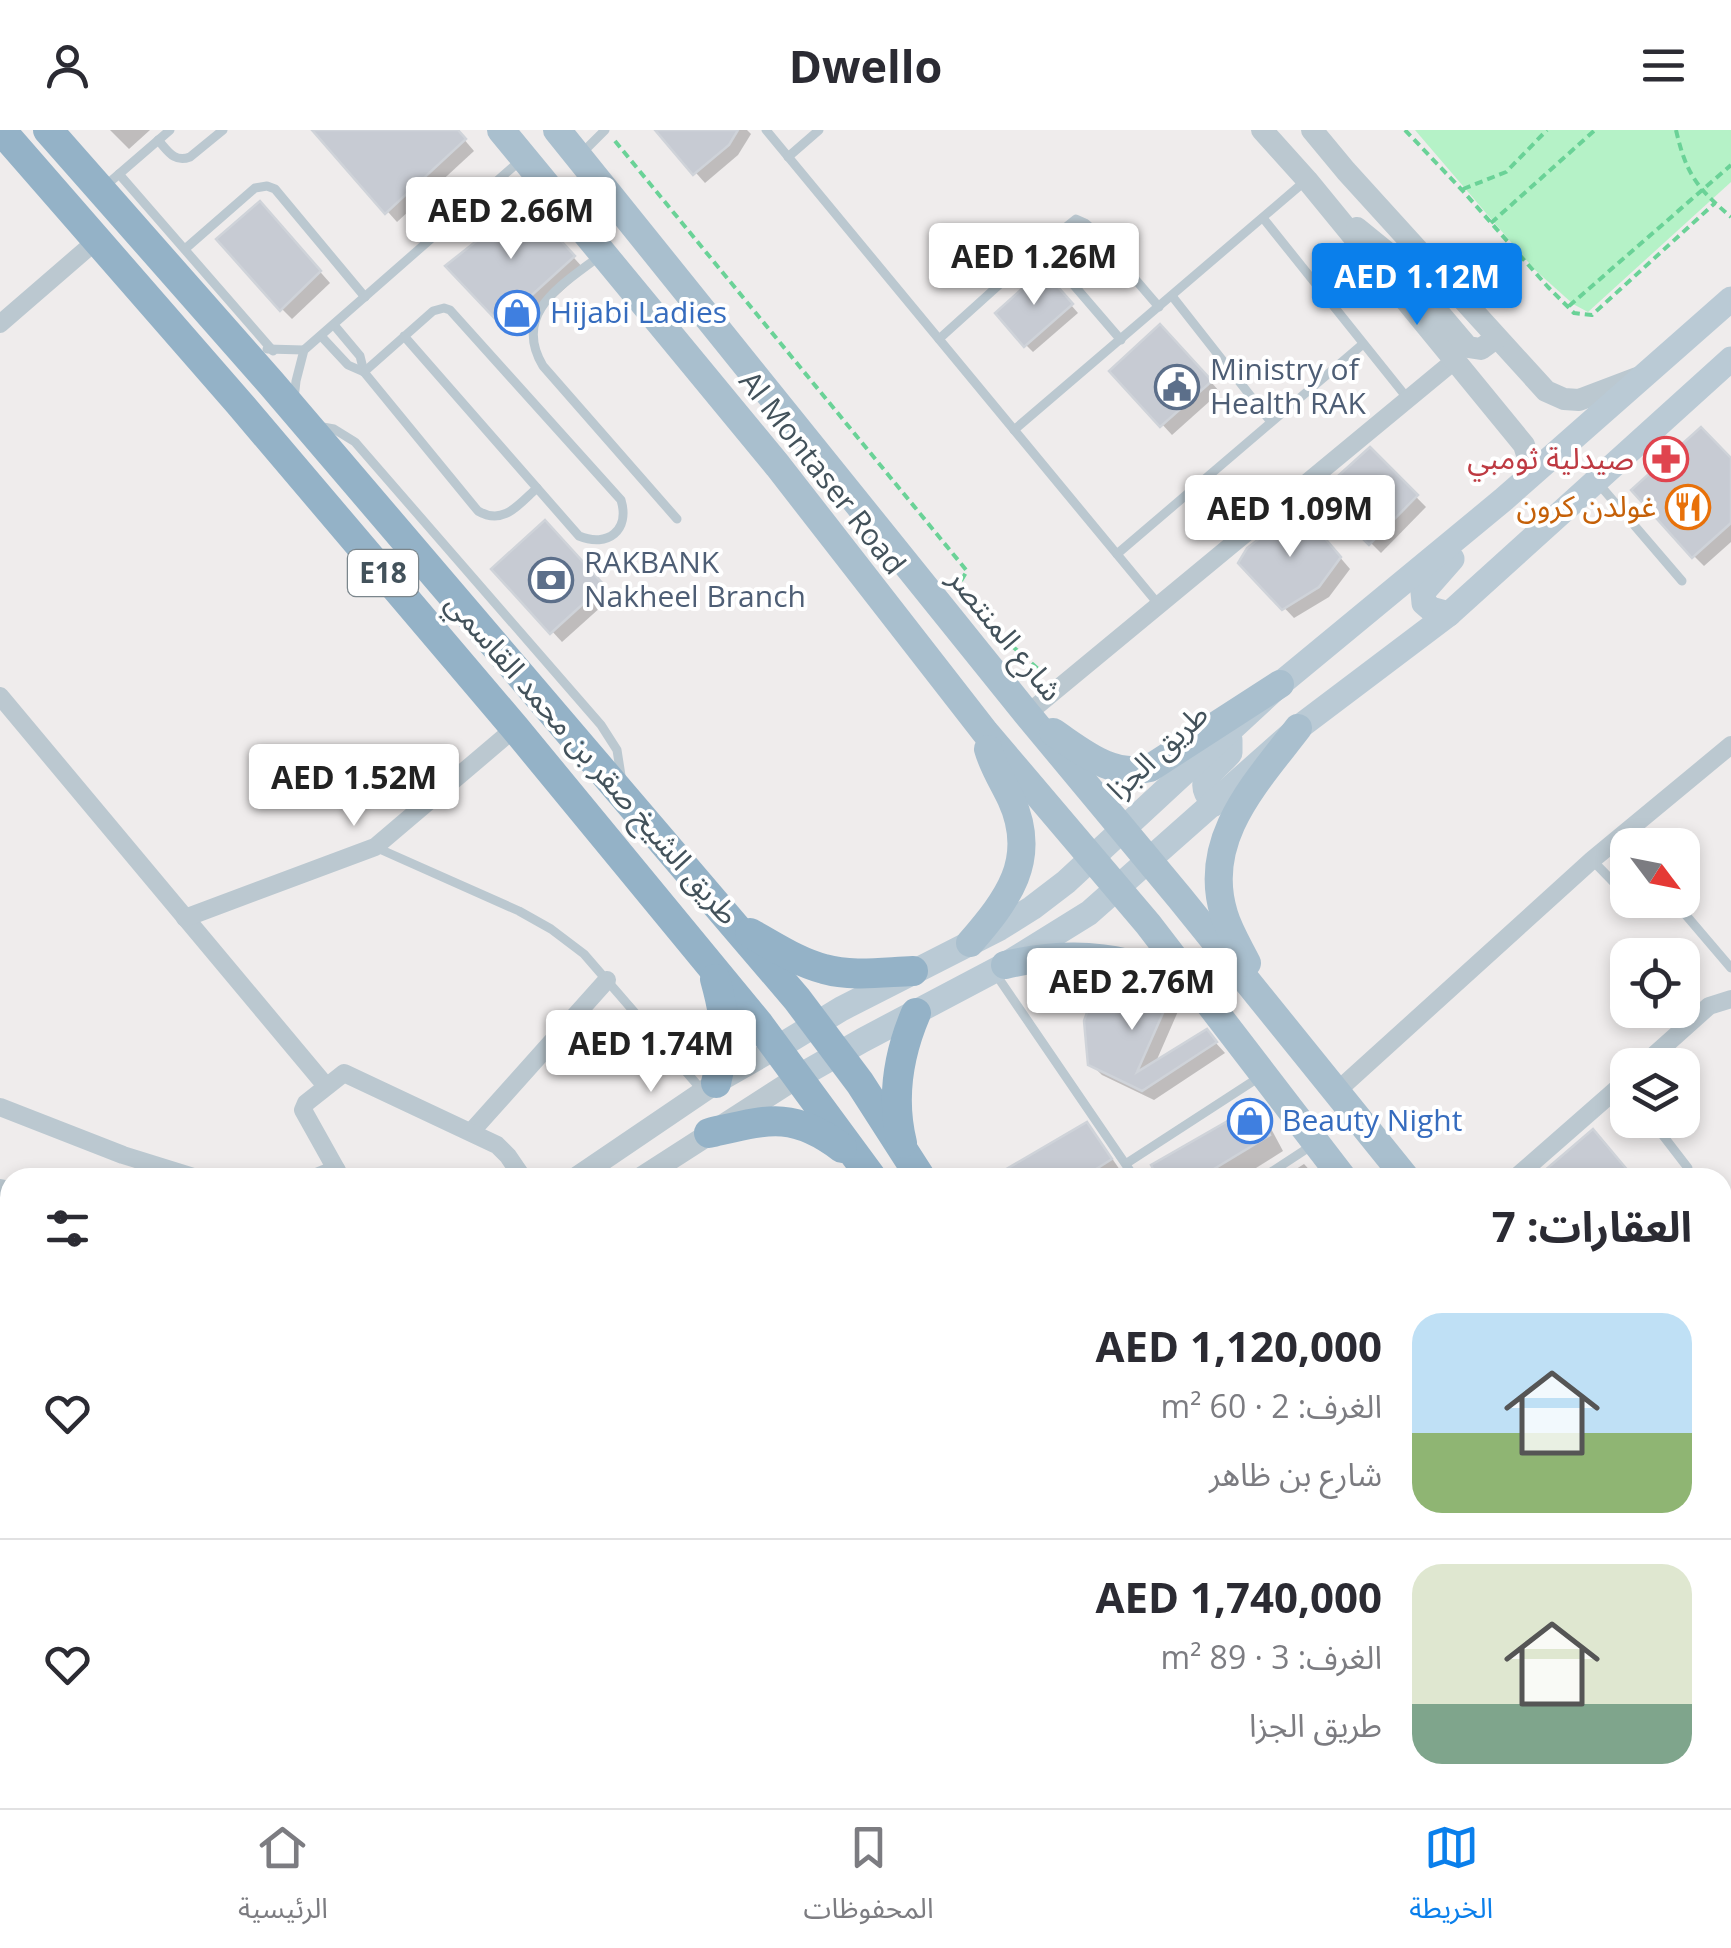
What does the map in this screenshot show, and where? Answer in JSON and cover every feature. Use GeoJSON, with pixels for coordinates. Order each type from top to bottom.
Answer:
{"type":"FeatureCollection","features":[{"type":"Feature","properties":{"kind":"highway","name":"طريق الشيخ صقر بن محمد القاسمي"},"geometry":{"type":"LineString","coordinates":[[48,130],[110,182],[229,337],[733,924],[860,1083],[913,1167]]}},
{"type":"Feature","properties":{"kind":"highway","name":"طريق الشيخ صقر بن محمد القاسمي"},"geometry":{"type":"LineString","coordinates":[[2,134],[239,403],[515,728],[777,1048],[865,1168]]}},
{"type":"Feature","properties":{"kind":"highway"},"geometry":{"type":"LineString","coordinates":[[733,924],[804,963],[826,970],[913,971]]}},
{"type":"Feature","properties":{"kind":"highway"},"geometry":{"type":"LineString","coordinates":[[710,1087],[725,1045],[726,1016],[712,967]]}},
{"type":"Feature","properties":{"kind":"highway"},"geometry":{"type":"LineString","coordinates":[[913,1167],[899,1129],[896,1102],[902,1053],[916,1012]]}},
{"type":"Feature","properties":{"kind":"highway"},"geometry":{"type":"LineString","coordinates":[[708,1133],[782,1120],[815,1130],[863,1168]]}},
{"type":"Feature","properties":{"kind":"main road","name":"Al Montaser Road"},"geometry":{"type":"LineString","coordinates":[[501,130],[778,466],[985,732],[1091,858]]}},
{"type":"Feature","properties":{"kind":"main road","name":"شارع المنتصر"},"geometry":{"type":"LineString","coordinates":[[557,130],[1398,1168]]}},
{"type":"Feature","properties":{"kind":"main road","name":"طريق الجزا"},"geometry":{"type":"LineString","coordinates":[[777,1048],[1032,908],[1280,684],[1530,477],[1731,299]]}},
{"type":"Feature","properties":{"kind":"main road"},"geometry":{"type":"LineString","coordinates":[[798,1077],[999,968],[1089,913],[1298,728],[1449,614],[1731,359]]}},
{"type":"Feature","properties":{"kind":"main road"},"geometry":{"type":"LineString","coordinates":[[1449,614],[1424,603],[1423,592],[1504,499]]}},
{"type":"Feature","properties":{"kind":"main road"},"geometry":{"type":"LineString","coordinates":[[1027,714],[1092,759],[1136,772],[1150,768],[1280,684]]}},
{"type":"Feature","properties":{"kind":"main road"},"geometry":{"type":"LineString","coordinates":[[1276,1018],[1224,914],[1218,867],[1225,836],[1238,807],[1298,728]]}},
{"type":"Feature","properties":{"kind":"main road"},"geometry":{"type":"LineString","coordinates":[[970,943],[1009,894],[1021,851],[1017,816],[994,768],[985,732]]}},
{"type":"Feature","properties":{"kind":"main road"},"geometry":{"type":"LineString","coordinates":[[1214,804],[1203,786],[1206,777],[1230,753],[1226,733]]}},
{"type":"Feature","properties":{"kind":"main road"},"geometry":{"type":"LineString","coordinates":[[1091,858],[1204,995],[1335,1168]]}},
{"type":"Feature","properties":{"kind":"main road"},"geometry":{"type":"LineString","coordinates":[[999,968],[1059,956],[1114,959],[1176,979],[1204,995]]}},
{"type":"Feature","properties":{"kind":"street"},"geometry":{"type":"LineString","coordinates":[[1262,130],[1524,445],[1530,477]]}},
{"type":"Feature","properties":{"kind":"street"},"geometry":{"type":"LineString","coordinates":[[1274,130],[1296,150],[1308,148],[1320,133],[1546,391],[1579,400],[1644,375]]}},
{"type":"Feature","properties":{"kind":"street"},"geometry":{"type":"LineString","coordinates":[[1340,220],[1382,247],[1468,346],[1480,349],[1496,338]]}},
{"type":"Feature","properties":{"kind":"street"},"geometry":{"type":"LineString","coordinates":[[0,324],[96,240]]}},
{"type":"Feature","properties":{"kind":"street"},"geometry":{"type":"LineString","coordinates":[[1027,714],[1454,360]]}},
{"type":"Feature","properties":{"kind":"street"},"geometry":{"type":"LineString","coordinates":[[0,696],[326,1086]]}},
{"type":"Feature","properties":{"kind":"street"},"geometry":{"type":"LineString","coordinates":[[185,918],[375,847],[515,728]]}},
{"type":"Feature","properties":{"kind":"street"},"geometry":{"type":"LineString","coordinates":[[1336,1092],[1592,860],[1731,745]]}},
{"type":"Feature","properties":{"kind":"street"},"geometry":{"type":"LineString","coordinates":[[471,1132],[607,980]]}},
{"type":"Feature","properties":{"kind":"street"},"geometry":{"type":"LineString","coordinates":[[1663,1048],[1710,1006],[1731,1000]]}},
{"type":"Feature","properties":{"kind":"street","name":"طريق الجزا"},"geometry":{"type":"LineString","coordinates":[[591,1168],[710,1087],[777,1048]]}},
{"type":"Feature","properties":{"kind":"street"},"geometry":{"type":"LineString","coordinates":[[336,1168],[302,1110],[306,1102],[338,1076],[348,1074],[497,1145],[516,1168]]}},
{"type":"Feature","properties":{"kind":"street"},"geometry":{"type":"LineString","coordinates":[[656,1168],[798,1077]]}},
{"type":"Feature","properties":{"kind":"street"},"geometry":{"type":"LineString","coordinates":[[1527,1168],[1610,1098]]}},
{"type":"Feature","properties":{"kind":"street"},"geometry":{"type":"LineString","coordinates":[[0,1108],[167,1168]]}},
{"type":"Feature","properties":{"kind":"lane"},"geometry":{"type":"LineString","coordinates":[[170,130],[110,182],[184,249],[273,350]]}},
{"type":"Feature","properties":{"kind":"lane"},"geometry":{"type":"LineString","coordinates":[[158,140],[172,156],[184,160],[223,130]]}},
{"type":"Feature","properties":{"kind":"lane"},"geometry":{"type":"LineString","coordinates":[[579,157],[606,130]]}},
{"type":"Feature","properties":{"kind":"lane"},"geometry":{"type":"LineString","coordinates":[[766,130],[1158,605]]}},
{"type":"Feature","properties":{"kind":"lane"},"geometry":{"type":"LineString","coordinates":[[788,157],[819,130]]}},
{"type":"Feature","properties":{"kind":"lane"},"geometry":{"type":"LineString","coordinates":[[300,417],[296,380],[304,350],[524,157]]}},
{"type":"Feature","properties":{"kind":"lane"},"geometry":{"type":"LineString","coordinates":[[1014,430],[1306,180]]}},
{"type":"Feature","properties":{"kind":"lane"},"geometry":{"type":"LineString","coordinates":[[184,249],[255,188],[266,186],[275,189],[365,297]]}},
{"type":"Feature","properties":{"kind":"lane"},"geometry":{"type":"LineString","coordinates":[[1263,218],[1408,398]]}},
{"type":"Feature","properties":{"kind":"lane"},"geometry":{"type":"LineString","coordinates":[[939,339],[1076,219],[1086,222],[1158,307]]}},
{"type":"Feature","properties":{"kind":"lane"},"geometry":{"type":"LineString","coordinates":[[1040,247],[1120,340]]}},
{"type":"Feature","properties":{"kind":"lane"},"geometry":{"type":"LineString","coordinates":[[603,253],[545,300],[534,321],[534,344],[544,366],[676,518]]}},
{"type":"Feature","properties":{"kind":"lane"},"geometry":{"type":"LineString","coordinates":[[1172,296],[1271,422]]}},
{"type":"Feature","properties":{"kind":"lane"},"geometry":{"type":"LineString","coordinates":[[364,372],[404,336],[433,311],[444,308],[456,314],[616,494],[623,506],[619,528],[608,538],[593,541],[579,536],[404,336]]}},
{"type":"Feature","properties":{"kind":"lane"},"geometry":{"type":"LineString","coordinates":[[334,325],[360,356],[364,372],[483,514],[494,518],[505,515],[537,488]]}},
{"type":"Feature","properties":{"kind":"lane"},"geometry":{"type":"LineString","coordinates":[[320,336],[348,366],[364,372]]}},
{"type":"Feature","properties":{"kind":"lane"},"geometry":{"type":"LineString","coordinates":[[229,337],[273,350],[304,350]]}},
{"type":"Feature","properties":{"kind":"lane"},"geometry":{"type":"LineString","coordinates":[[1117,554],[1363,344]]}},
{"type":"Feature","properties":{"kind":"lane"},"geometry":{"type":"LineString","coordinates":[[1596,481],[1682,582]]}},
{"type":"Feature","properties":{"kind":"lane"},"geometry":{"type":"LineString","coordinates":[[375,847],[551,929],[584,954],[710,1087]]}},
{"type":"Feature","properties":{"kind":"lane"},"geometry":{"type":"LineString","coordinates":[[1592,860],[1610,878]]}},
{"type":"Feature","properties":{"kind":"lane"},"geometry":{"type":"LineString","coordinates":[[1688,918],[1731,968]]}},
{"type":"Feature","properties":{"kind":"lane"},"geometry":{"type":"LineString","coordinates":[[999,968],[1129,1168]]}},
{"type":"Feature","properties":{"kind":"lane"},"geometry":{"type":"LineString","coordinates":[[1126,1163],[1265,1074]]}},
{"type":"Feature","properties":{"kind":"lane"},"geometry":{"type":"LineString","coordinates":[[1665,1138],[1688,1168]]}},
{"type":"Feature","properties":{"kind":"lane"},"geometry":{"type":"LineString","coordinates":[[1279,1168],[1318,1145],[1322,1168]]}},
{"type":"Feature","properties":{"kind":"path"},"geometry":{"type":"LineString","coordinates":[[606,130],[967,570],[959,584],[966,604]]}},
{"type":"Feature","properties":{"kind":"path"},"geometry":{"type":"LineString","coordinates":[[1405,130],[1574,312],[1592,315],[1716,204]]}},
{"type":"Feature","properties":{"kind":"path"},"geometry":{"type":"LineString","coordinates":[[1462,190],[1506,172],[1547,130]]}},
{"type":"Feature","properties":{"kind":"path"},"geometry":{"type":"LineString","coordinates":[[1492,223],[1594,130]]}},
{"type":"Feature","properties":{"kind":"path"},"geometry":{"type":"LineString","coordinates":[[1676,130],[1684,160],[1702,191],[1731,217]]}},
{"type":"Feature","properties":{"kind":"path"},"geometry":{"type":"LineString","coordinates":[[1568,307],[1731,165]]}},
{"type":"Feature","properties":{"kind":"path"},"geometry":{"type":"LineString","coordinates":[[980,617],[1038,669],[1027,714]]}},
{"type":"Feature","properties":{"kind":"green space"},"geometry":{"type":"Polygon","coordinates":[[[1415,130],[1731,130],[1731,182],[1588,312],[1573,304],[1534,269],[1415,130]]]}},
{"type":"Feature","properties":{"kind":"building"},"geometry":{"type":"Polygon","coordinates":[[[312,130],[458,130],[466,139],[385,214],[312,130]]]}},
{"type":"Feature","properties":{"kind":"building"},"geometry":{"type":"Polygon","coordinates":[[[655,130],[738,130],[729,145],[693,175],[655,130]]]}},
{"type":"Feature","properties":{"kind":"building"},"geometry":{"type":"Polygon","coordinates":[[[522,198],[575,256],[500,324],[445,266],[499,223],[522,198]]]}},
{"type":"Feature","properties":{"kind":"building"},"geometry":{"type":"Polygon","coordinates":[[[260,201],[321,271],[280,311],[216,239],[260,201]]]}},
{"type":"Feature","properties":{"kind":"building"},"geometry":{"type":"Polygon","coordinates":[[[1043,270],[1073,304],[1024,347],[995,313],[1043,270]]]}},
{"type":"Feature","properties":{"kind":"building"},"geometry":{"type":"Polygon","coordinates":[[[1160,324],[1212,381],[1160,427],[1109,371],[1160,324]]]}},
{"type":"Feature","properties":{"kind":"building","name":"غولدن كرون"},"geometry":{"type":"Polygon","coordinates":[[[1701,427],[1731,458],[1731,523],[1692,558],[1631,490],[1701,427]]]}},
{"type":"Feature","properties":{"kind":"building"},"geometry":{"type":"Polygon","coordinates":[[[1370,447],[1418,495],[1369,545],[1318,494],[1370,447]]]}},
{"type":"Feature","properties":{"kind":"building"},"geometry":{"type":"Polygon","coordinates":[[[1299,508],[1341,557],[1319,587],[1282,610],[1238,563],[1247,548],[1299,508]]]}},
{"type":"Feature","properties":{"kind":"building","name":"RAKBANK Nakheel Branch"},"geometry":{"type":"Polygon","coordinates":[[[545,520],[604,585],[550,634],[491,569],[545,520]]]}},
{"type":"Feature","properties":{"kind":"building"},"geometry":{"type":"Polygon","coordinates":[[[1105,976],[1170,997],[1137,1072],[1207,1029],[1217,1042],[1142,1091],[1088,1065],[1084,1021],[1098,980],[1105,976]]]}},
{"type":"Feature","properties":{"kind":"building"},"geometry":{"type":"Polygon","coordinates":[[[1254,1106],[1270,1135],[1216,1168],[1151,1165],[1254,1106]]]}},
{"type":"Feature","properties":{"kind":"building"},"geometry":{"type":"Polygon","coordinates":[[[1087,1122],[1112,1159],[1098,1168],[1008,1168],[1087,1122]]]}},
{"type":"Feature","properties":{"kind":"building"},"geometry":{"type":"Polygon","coordinates":[[[1593,1129],[1626,1168],[1548,1168],[1593,1129]]]}},
{"type":"Feature","properties":{"kind":"place","name":"Hijabi Ladies"},"geometry":{"type":"Point","coordinates":[517,313]}},
{"type":"Feature","properties":{"kind":"place","name":"Ministry of Health RAK"},"geometry":{"type":"Point","coordinates":[1177,387]}},
{"type":"Feature","properties":{"kind":"place","name":"صيدلية ثومبي"},"geometry":{"type":"Point","coordinates":[1666,459]}},
{"type":"Feature","properties":{"kind":"place","name":"غولدن كرون"},"geometry":{"type":"Point","coordinates":[1688,507]}},
{"type":"Feature","properties":{"kind":"place","name":"RAKBANK Nakheel Branch"},"geometry":{"type":"Point","coordinates":[551,580]}},
{"type":"Feature","properties":{"kind":"place","name":"Beauty Night"},"geometry":{"type":"Point","coordinates":[1250,1121]}}]}
